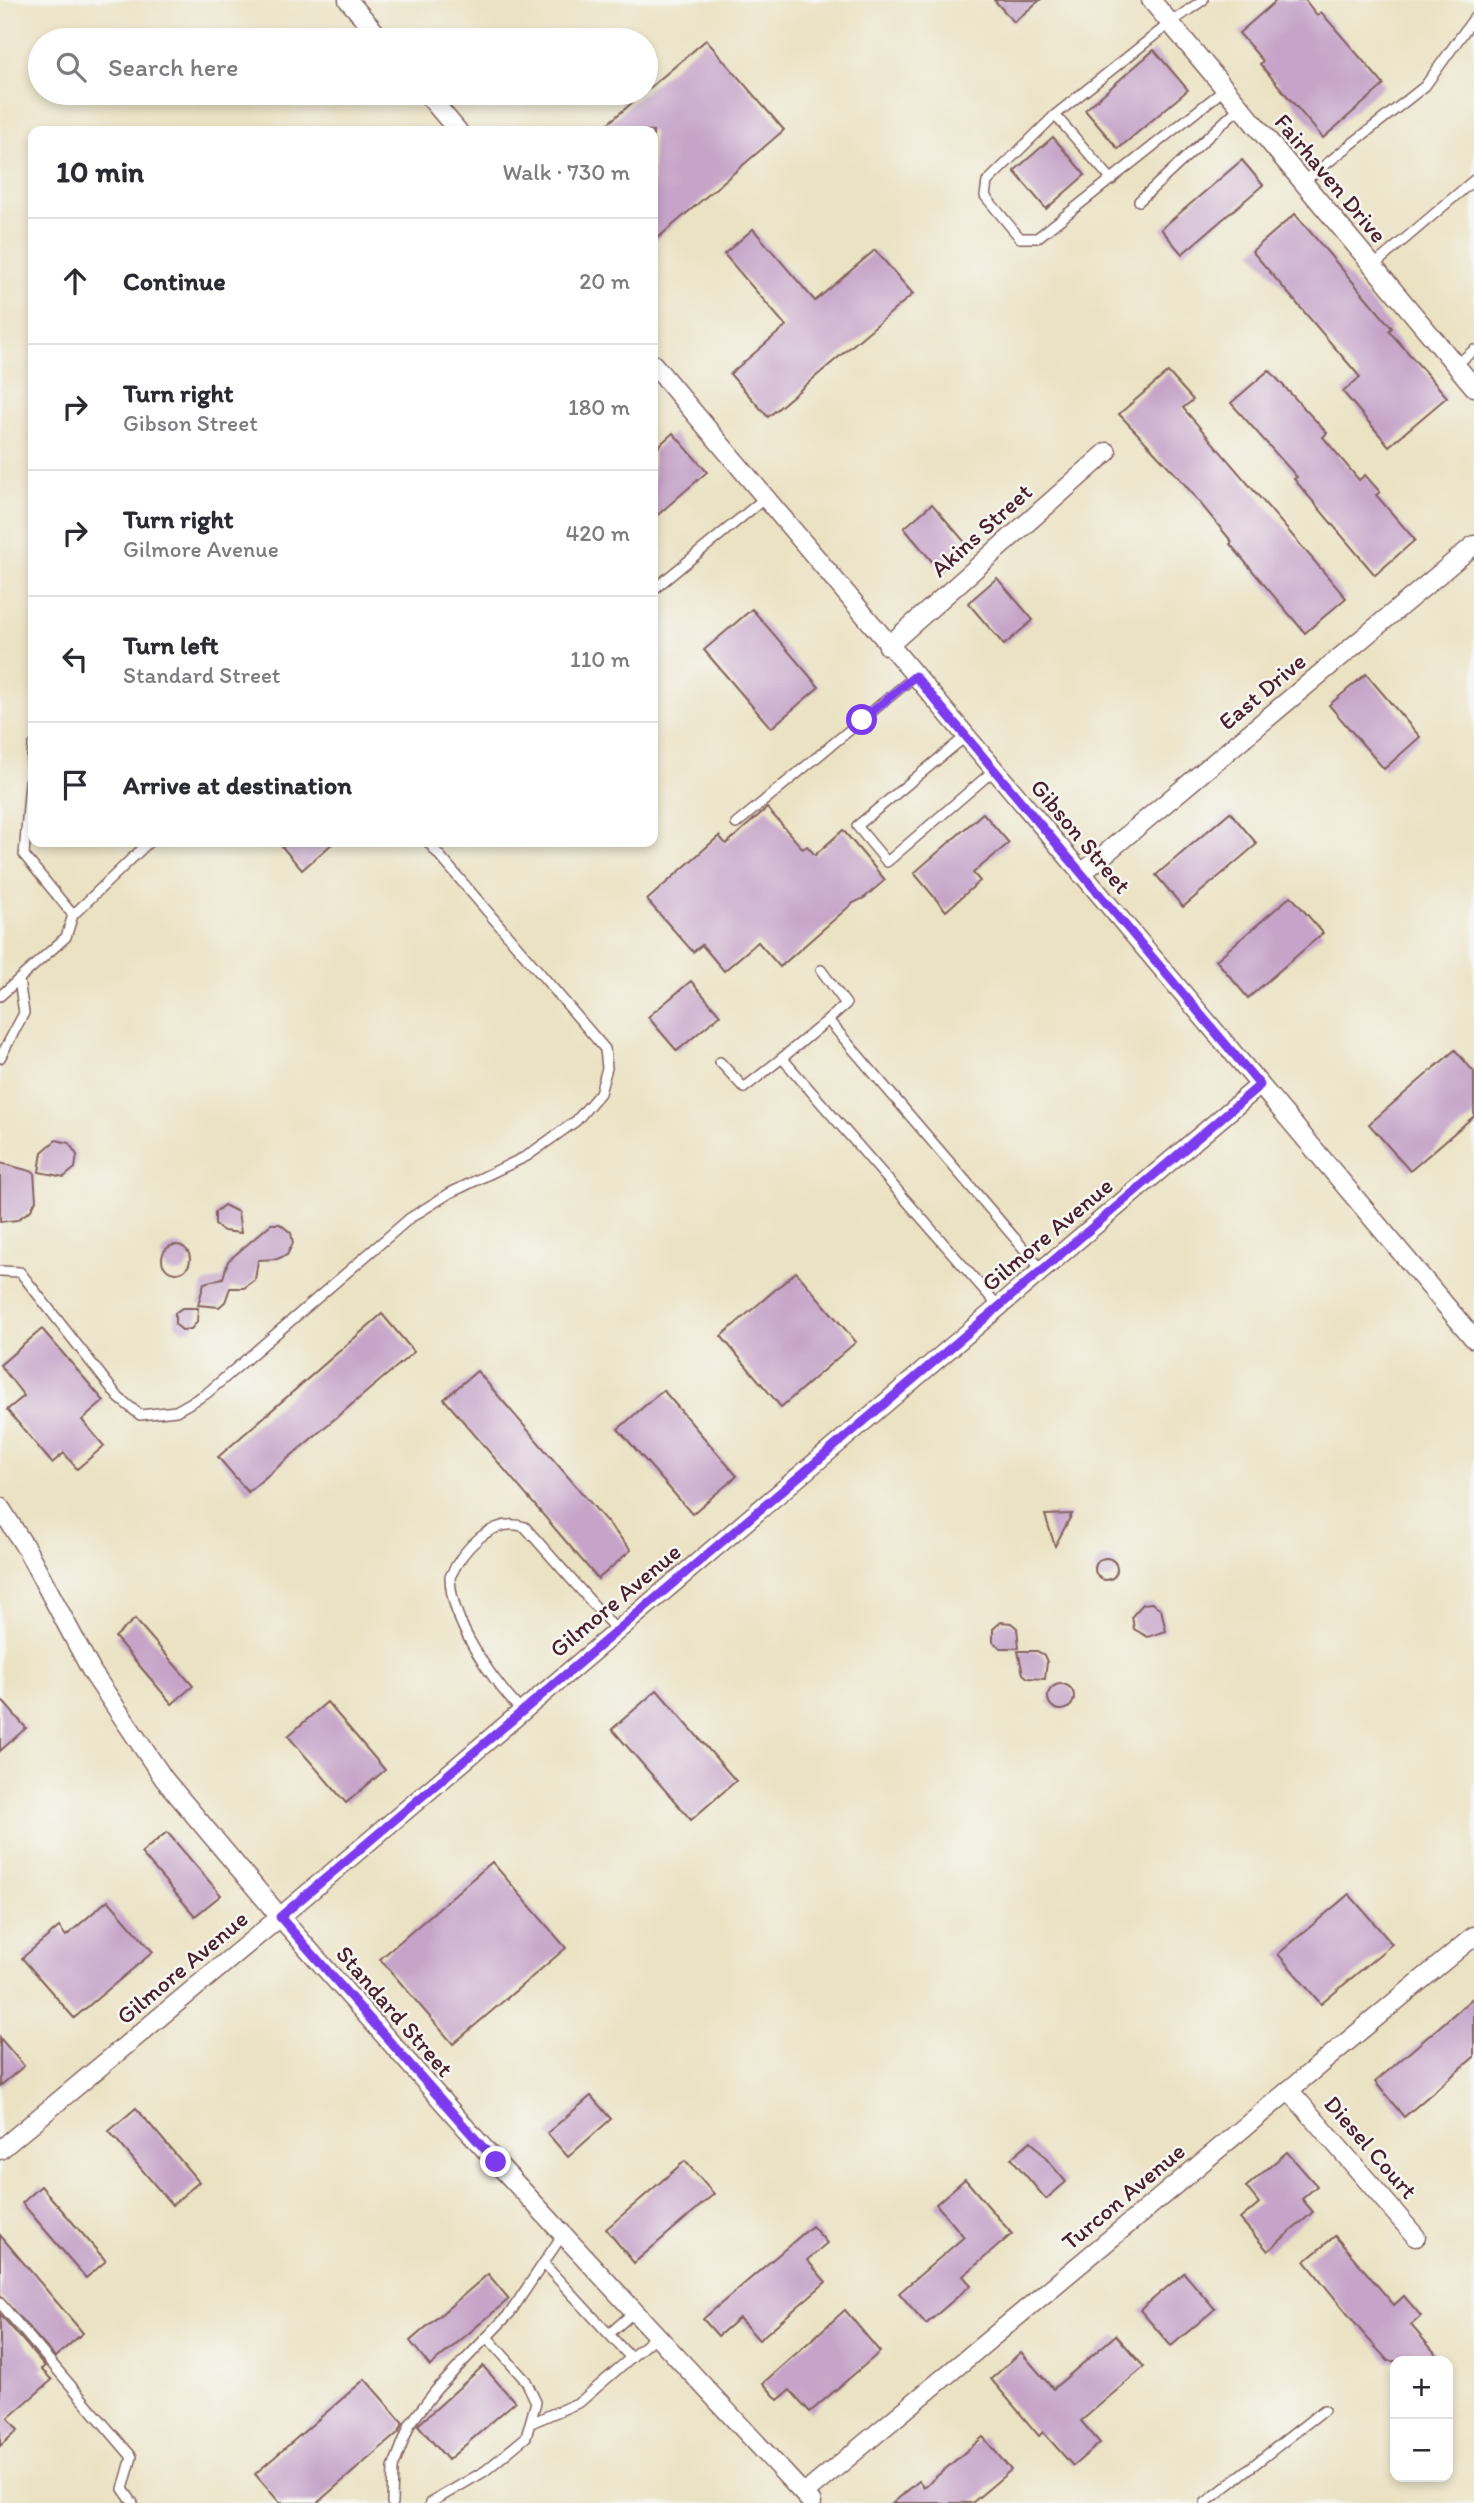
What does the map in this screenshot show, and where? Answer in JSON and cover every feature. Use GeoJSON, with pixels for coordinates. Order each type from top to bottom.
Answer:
{"type":"FeatureCollection","features":[{"type":"Feature","properties":{"kind":"street"},"geometry":{"type":"LineString","coordinates":[[348,0],[372,28]]}},
{"type":"Feature","properties":{"kind":"street","name":"Fairhaven Drive"},"geometry":{"type":"LineString","coordinates":[[1151,0],[1474,387]]}},
{"type":"Feature","properties":{"kind":"street"},"geometry":{"type":"LineString","coordinates":[[436,105],[454,126]]}},
{"type":"Feature","properties":{"kind":"street","name":"Gibson Street"},"geometry":{"type":"LineString","coordinates":[[658,370],[1474,1339]]}},
{"type":"Feature","properties":{"kind":"street","name":"Akins Street"},"geometry":{"type":"LineString","coordinates":[[888,646],[1107,452]]}},
{"type":"Feature","properties":{"kind":"street","name":"East Drive"},"geometry":{"type":"LineString","coordinates":[[1081,874],[1474,545]]}},
{"type":"Feature","properties":{"kind":"street","name":"Gilmore Avenue"},"geometry":{"type":"LineString","coordinates":[[0,2150],[280,1917],[1260,1085]]}},
{"type":"Feature","properties":{"kind":"street","name":"Standard Street"},"geometry":{"type":"LineString","coordinates":[[0,1507],[27,1550],[92,1672],[126,1727],[164,1779],[280,1917],[563,2234],[808,2498]]}},
{"type":"Feature","properties":{"kind":"street","name":"Turcon Avenue"},"geometry":{"type":"LineString","coordinates":[[808,2498],[1474,1936]]}},
{"type":"Feature","properties":{"kind":"street","name":"Diesel Court"},"geometry":{"type":"LineString","coordinates":[[1289,2090],[1416,2237]]}},
{"type":"Feature","properties":{"kind":"lane"},"geometry":{"type":"LineString","coordinates":[[1203,0],[1055,115],[987,182],[985,196],[1020,238],[1037,238],[1225,89]]}},
{"type":"Feature","properties":{"kind":"lane"},"geometry":{"type":"LineString","coordinates":[[1302,183],[1425,86],[1474,18]]}},
{"type":"Feature","properties":{"kind":"lane"},"geometry":{"type":"LineString","coordinates":[[1139,201],[1240,107]]}},
{"type":"Feature","properties":{"kind":"lane"},"geometry":{"type":"LineString","coordinates":[[1055,115],[1112,180]]}},
{"type":"Feature","properties":{"kind":"lane"},"geometry":{"type":"LineString","coordinates":[[1372,267],[1474,180]]}},
{"type":"Feature","properties":{"kind":"lane"},"geometry":{"type":"LineString","coordinates":[[1456,365],[1474,350]]}},
{"type":"Feature","properties":{"kind":"lane"},"geometry":{"type":"LineString","coordinates":[[658,586],[765,498]]}},
{"type":"Feature","properties":{"kind":"lane"},"geometry":{"type":"LineString","coordinates":[[736,824],[915,676]]}},
{"type":"Feature","properties":{"kind":"lane"},"geometry":{"type":"LineString","coordinates":[[965,737],[857,826],[887,862],[993,771]]}},
{"type":"Feature","properties":{"kind":"lane"},"geometry":{"type":"LineString","coordinates":[[28,807],[24,855],[73,915]]}},
{"type":"Feature","properties":{"kind":"lane"},"geometry":{"type":"LineString","coordinates":[[0,996],[66,937],[73,915],[144,847]]}},
{"type":"Feature","properties":{"kind":"lane"},"geometry":{"type":"LineString","coordinates":[[0,1271],[20,1272],[119,1398],[140,1415],[176,1410],[206,1394],[410,1218],[450,1193],[527,1156],[576,1121],[600,1093],[607,1068],[604,1049],[432,847]]}},
{"type":"Feature","properties":{"kind":"lane"},"geometry":{"type":"LineString","coordinates":[[720,1062],[744,1088],[846,1004],[821,970]]}},
{"type":"Feature","properties":{"kind":"lane"},"geometry":{"type":"LineString","coordinates":[[0,1058],[23,1013],[19,980]]}},
{"type":"Feature","properties":{"kind":"lane"},"geometry":{"type":"LineString","coordinates":[[828,1020],[1042,1270]]}},
{"type":"Feature","properties":{"kind":"lane"},"geometry":{"type":"LineString","coordinates":[[782,1058],[999,1307]]}},
{"type":"Feature","properties":{"kind":"lane"},"geometry":{"type":"LineString","coordinates":[[522,1712],[487,1670],[454,1601],[450,1577],[473,1544],[489,1531],[503,1525],[525,1527],[617,1631]]}},
{"type":"Feature","properties":{"kind":"lane"},"geometry":{"type":"LineString","coordinates":[[392,2503],[393,2468],[410,2424],[436,2390],[517,2303],[563,2234]]}},
{"type":"Feature","properties":{"kind":"lane"},"geometry":{"type":"LineString","coordinates":[[544,2264],[631,2358]]}},
{"type":"Feature","properties":{"kind":"lane"},"geometry":{"type":"LineString","coordinates":[[0,2303],[132,2457],[123,2490],[134,2503]]}},
{"type":"Feature","properties":{"kind":"lane"},"geometry":{"type":"LineString","coordinates":[[609,2334],[635,2311]]}},
{"type":"Feature","properties":{"kind":"lane"},"geometry":{"type":"LineString","coordinates":[[531,2423],[580,2402],[657,2335]]}},
{"type":"Feature","properties":{"kind":"lane"},"geometry":{"type":"LineString","coordinates":[[430,2503],[485,2471],[526,2437],[531,2423],[536,2402],[526,2381],[487,2337]]}},
{"type":"Feature","properties":{"kind":"lane"},"geometry":{"type":"LineString","coordinates":[[1205,2503],[1324,2410]]}},
{"type":"Feature","properties":{"kind":"building"},"geometry":{"type":"Polygon","coordinates":[[[994,0],[1040,0],[1014,22],[994,0]]]}},
{"type":"Feature","properties":{"kind":"building"},"geometry":{"type":"Polygon","coordinates":[[[1277,0],[1305,0],[1317,15],[1321,12],[1384,85],[1323,138],[1260,64],[1263,61],[1239,33],[1277,0]]]}},
{"type":"Feature","properties":{"kind":"building"},"geometry":{"type":"Polygon","coordinates":[[[706,40],[784,130],[658,238],[658,126],[605,126],[630,105],[658,105],[658,81],[706,40]]]}},
{"type":"Feature","properties":{"kind":"building"},"geometry":{"type":"Polygon","coordinates":[[[1154,50],[1188,90],[1118,149],[1085,110],[1154,50]]]}},
{"type":"Feature","properties":{"kind":"building"},"geometry":{"type":"Polygon","coordinates":[[[1053,137],[1085,175],[1046,209],[1014,171],[1053,137]]]}},
{"type":"Feature","properties":{"kind":"building"},"geometry":{"type":"Polygon","coordinates":[[[1242,160],[1263,185],[1182,254],[1161,229],[1242,160]]]}},
{"type":"Feature","properties":{"kind":"building"},"geometry":{"type":"Polygon","coordinates":[[[1295,214],[1392,328],[1389,331],[1447,397],[1389,446],[1343,392],[1360,377],[1252,251],[1295,214]]]}},
{"type":"Feature","properties":{"kind":"building"},"geometry":{"type":"Polygon","coordinates":[[[753,229],[815,301],[875,250],[913,294],[768,417],[730,374],[786,326],[724,254],[753,229]]]}},
{"type":"Feature","properties":{"kind":"building"},"geometry":{"type":"Polygon","coordinates":[[[1269,370],[1327,433],[1323,437],[1359,480],[1365,475],[1380,492],[1376,495],[1415,540],[1375,575],[1294,479],[1297,477],[1231,403],[1269,370]]]}},
{"type":"Feature","properties":{"kind":"building"},"geometry":{"type":"Polygon","coordinates":[[[1168,372],[1193,400],[1183,408],[1346,598],[1305,633],[1230,544],[1232,542],[1182,481],[1119,414],[1168,372]]]}},
{"type":"Feature","properties":{"kind":"building"},"geometry":{"type":"Polygon","coordinates":[[[673,433],[707,472],[658,515],[658,446],[673,433]]]}},
{"type":"Feature","properties":{"kind":"building"},"geometry":{"type":"Polygon","coordinates":[[[932,504],[969,547],[940,571],[904,528],[932,504]]]}},
{"type":"Feature","properties":{"kind":"building"},"geometry":{"type":"Polygon","coordinates":[[[997,578],[1033,620],[1004,645],[968,603],[997,578]]]}},
{"type":"Feature","properties":{"kind":"building"},"geometry":{"type":"Polygon","coordinates":[[[752,609],[819,687],[771,728],[704,650],[752,609]]]}},
{"type":"Feature","properties":{"kind":"building"},"geometry":{"type":"Polygon","coordinates":[[[1366,674],[1420,737],[1384,769],[1329,705],[1366,674]]]}},
{"type":"Feature","properties":{"kind":"building"},"geometry":{"type":"Polygon","coordinates":[[[767,808],[803,849],[807,846],[815,855],[843,830],[885,880],[864,898],[853,903],[780,967],[758,942],[724,971],[702,945],[693,952],[647,900],[719,836],[726,844],[767,808]]]}},
{"type":"Feature","properties":{"kind":"building"},"geometry":{"type":"Polygon","coordinates":[[[1230,812],[1257,844],[1183,907],[1156,875],[1230,812]]]}},
{"type":"Feature","properties":{"kind":"building"},"geometry":{"type":"Polygon","coordinates":[[[983,813],[1009,843],[973,873],[980,881],[946,911],[914,873],[983,813]]]}},
{"type":"Feature","properties":{"kind":"building"},"geometry":{"type":"Polygon","coordinates":[[[282,847],[328,847],[302,870],[282,847]]]}},
{"type":"Feature","properties":{"kind":"building"},"geometry":{"type":"Polygon","coordinates":[[[1291,896],[1323,933],[1248,998],[1216,960],[1291,896]]]}},
{"type":"Feature","properties":{"kind":"building"},"geometry":{"type":"Polygon","coordinates":[[[691,981],[720,1015],[677,1051],[648,1017],[691,981]]]}},
{"type":"Feature","properties":{"kind":"building"},"geometry":{"type":"Polygon","coordinates":[[[1455,1050],[1474,1072],[1474,1116],[1410,1171],[1369,1124],[1455,1050]]]}},
{"type":"Feature","properties":{"kind":"building"},"geometry":{"type":"Polygon","coordinates":[[[56,1140],[69,1143],[77,1155],[75,1168],[64,1177],[39,1172],[42,1152],[56,1140]]]}},
{"type":"Feature","properties":{"kind":"building"},"geometry":{"type":"Polygon","coordinates":[[[0,1163],[34,1172],[36,1200],[31,1210],[17,1220],[0,1222],[0,1163]]]}},
{"type":"Feature","properties":{"kind":"building"},"geometry":{"type":"Polygon","coordinates":[[[224,1205],[238,1212],[241,1233],[224,1231],[215,1225],[215,1212],[224,1205]]]}},
{"type":"Feature","properties":{"kind":"building"},"geometry":{"type":"Polygon","coordinates":[[[271,1224],[280,1224],[291,1233],[293,1243],[287,1255],[277,1259],[258,1260],[255,1280],[244,1288],[230,1288],[225,1302],[219,1307],[198,1305],[204,1283],[223,1278],[228,1261],[271,1224]]]}},
{"type":"Feature","properties":{"kind":"building"},"geometry":{"type":"Polygon","coordinates":[[[176,1245],[186,1249],[190,1259],[186,1269],[176,1273],[166,1269],[162,1259],[166,1249],[176,1245]]]}},
{"type":"Feature","properties":{"kind":"building"},"geometry":{"type":"Polygon","coordinates":[[[796,1272],[856,1342],[781,1407],[721,1336],[796,1272]]]}},
{"type":"Feature","properties":{"kind":"building"},"geometry":{"type":"Polygon","coordinates":[[[182,1308],[198,1308],[197,1322],[191,1329],[182,1330],[175,1324],[175,1313],[182,1308]]]}},
{"type":"Feature","properties":{"kind":"building"},"geometry":{"type":"Polygon","coordinates":[[[382,1314],[414,1352],[248,1492],[218,1457],[382,1314]]]}},
{"type":"Feature","properties":{"kind":"building"},"geometry":{"type":"Polygon","coordinates":[[[42,1329],[104,1401],[82,1420],[104,1446],[77,1469],[64,1453],[52,1463],[7,1410],[24,1396],[0,1365],[42,1329]]]}},
{"type":"Feature","properties":{"kind":"building"},"geometry":{"type":"Polygon","coordinates":[[[477,1371],[631,1550],[598,1579],[444,1399],[477,1371]]]}},
{"type":"Feature","properties":{"kind":"building"},"geometry":{"type":"Polygon","coordinates":[[[663,1390],[737,1476],[692,1514],[618,1429],[663,1390]]]}},
{"type":"Feature","properties":{"kind":"building"},"geometry":{"type":"Polygon","coordinates":[[[1072,1514],[1055,1546],[1045,1515],[1072,1514]]]}},
{"type":"Feature","properties":{"kind":"building"},"geometry":{"type":"Polygon","coordinates":[[[1106,1558],[1114,1561],[1117,1569],[1114,1577],[1106,1580],[1098,1577],[1095,1569],[1098,1561],[1106,1558]]]}},
{"type":"Feature","properties":{"kind":"building"},"geometry":{"type":"Polygon","coordinates":[[[1152,1603],[1161,1609],[1166,1631],[1148,1637],[1134,1629],[1132,1616],[1143,1604],[1152,1603]]]}},
{"type":"Feature","properties":{"kind":"building"},"geometry":{"type":"Polygon","coordinates":[[[135,1619],[193,1686],[172,1704],[115,1637],[135,1619]]]}},
{"type":"Feature","properties":{"kind":"building"},"geometry":{"type":"Polygon","coordinates":[[[1001,1622],[1011,1623],[1017,1628],[1019,1648],[1001,1648],[993,1642],[993,1629],[1001,1622]]]}},
{"type":"Feature","properties":{"kind":"building"},"geometry":{"type":"Polygon","coordinates":[[[1018,1651],[1037,1651],[1044,1655],[1047,1662],[1045,1679],[1028,1678],[1023,1674],[1018,1651]]]}},
{"type":"Feature","properties":{"kind":"building"},"geometry":{"type":"Polygon","coordinates":[[[1061,1684],[1070,1688],[1074,1697],[1070,1706],[1061,1710],[1052,1706],[1048,1697],[1052,1688],[1061,1684]]]}},
{"type":"Feature","properties":{"kind":"building"},"geometry":{"type":"Polygon","coordinates":[[[657,1690],[736,1781],[691,1820],[612,1729],[657,1690]]]}},
{"type":"Feature","properties":{"kind":"building"},"geometry":{"type":"Polygon","coordinates":[[[0,1698],[26,1728],[0,1751],[0,1698]]]}},
{"type":"Feature","properties":{"kind":"building"},"geometry":{"type":"Polygon","coordinates":[[[327,1702],[385,1770],[346,1803],[288,1736],[327,1702]]]}},
{"type":"Feature","properties":{"kind":"building"},"geometry":{"type":"Polygon","coordinates":[[[167,1832],[221,1895],[195,1916],[141,1853],[167,1832]]]}},
{"type":"Feature","properties":{"kind":"building"},"geometry":{"type":"Polygon","coordinates":[[[492,1862],[566,1948],[453,2044],[380,1959],[492,1862]]]}},
{"type":"Feature","properties":{"kind":"building"},"geometry":{"type":"Polygon","coordinates":[[[1349,1894],[1392,1944],[1321,2004],[1278,1954],[1349,1894]]]}},
{"type":"Feature","properties":{"kind":"building"},"geometry":{"type":"Polygon","coordinates":[[[108,1900],[153,1952],[74,2018],[22,1958],[59,1927],[66,1936],[108,1900]]]}},
{"type":"Feature","properties":{"kind":"building"},"geometry":{"type":"Polygon","coordinates":[[[1474,1997],[1474,2057],[1404,2117],[1375,2082],[1474,1997]]]}},
{"type":"Feature","properties":{"kind":"building"},"geometry":{"type":"Polygon","coordinates":[[[0,2038],[24,2066],[0,2086],[0,2038]]]}},
{"type":"Feature","properties":{"kind":"building"},"geometry":{"type":"Polygon","coordinates":[[[591,2096],[611,2119],[568,2157],[547,2133],[591,2096]]]}},
{"type":"Feature","properties":{"kind":"building"},"geometry":{"type":"Polygon","coordinates":[[[136,2108],[199,2182],[172,2205],[109,2131],[136,2108]]]}},
{"type":"Feature","properties":{"kind":"building"},"geometry":{"type":"Polygon","coordinates":[[[1031,2141],[1066,2182],[1046,2199],[1011,2158],[1031,2141]]]}},
{"type":"Feature","properties":{"kind":"building"},"geometry":{"type":"Polygon","coordinates":[[[1287,2152],[1317,2186],[1302,2199],[1313,2212],[1268,2251],[1240,2219],[1259,2203],[1246,2187],[1287,2152]]]}},
{"type":"Feature","properties":{"kind":"building"},"geometry":{"type":"Polygon","coordinates":[[[685,2161],[714,2194],[634,2263],[606,2229],[685,2161]]]}},
{"type":"Feature","properties":{"kind":"building"},"geometry":{"type":"Polygon","coordinates":[[[965,2179],[1012,2234],[963,2276],[971,2285],[926,2324],[899,2293],[964,2237],[936,2204],[965,2179]]]}},
{"type":"Feature","properties":{"kind":"building"},"geometry":{"type":"Polygon","coordinates":[[[41,2186],[106,2261],[86,2278],[22,2203],[41,2186]]]}},
{"type":"Feature","properties":{"kind":"building"},"geometry":{"type":"Polygon","coordinates":[[[812,2226],[827,2243],[807,2260],[826,2282],[759,2340],[739,2318],[718,2336],[703,2319],[812,2226]]]}},
{"type":"Feature","properties":{"kind":"building"},"geometry":{"type":"Polygon","coordinates":[[[0,2235],[83,2333],[55,2357],[0,2296],[0,2235]]]}},
{"type":"Feature","properties":{"kind":"building"},"geometry":{"type":"Polygon","coordinates":[[[1335,2236],[1394,2305],[1404,2296],[1421,2316],[1411,2325],[1438,2356],[1390,2356],[1388,2361],[1305,2261],[1335,2236]]]}},
{"type":"Feature","properties":{"kind":"building"},"geometry":{"type":"Polygon","coordinates":[[[1184,2273],[1215,2309],[1171,2346],[1140,2310],[1184,2273]]]}},
{"type":"Feature","properties":{"kind":"building"},"geometry":{"type":"Polygon","coordinates":[[[488,2274],[509,2299],[430,2366],[410,2341],[488,2274]]]}},
{"type":"Feature","properties":{"kind":"building"},"geometry":{"type":"Polygon","coordinates":[[[845,2310],[880,2352],[810,2412],[790,2390],[778,2400],[763,2383],[845,2310]]]}},
{"type":"Feature","properties":{"kind":"building"},"geometry":{"type":"Polygon","coordinates":[[[0,2314],[45,2366],[41,2369],[52,2380],[8,2418],[18,2430],[0,2446],[0,2314]]]}},
{"type":"Feature","properties":{"kind":"building"},"geometry":{"type":"Polygon","coordinates":[[[1116,2335],[1144,2367],[1081,2421],[1100,2443],[1073,2466],[1043,2432],[1039,2436],[991,2379],[1021,2352],[1053,2389],[1116,2335]]]}},
{"type":"Feature","properties":{"kind":"building"},"geometry":{"type":"Polygon","coordinates":[[[483,2366],[515,2402],[448,2460],[418,2425],[483,2366]]]}},
{"type":"Feature","properties":{"kind":"building"},"geometry":{"type":"Polygon","coordinates":[[[365,2379],[403,2423],[399,2432],[317,2503],[280,2503],[255,2474],[365,2379]]]}},
{"type":"Feature","properties":{"kind":"building"},"geometry":{"type":"Polygon","coordinates":[[[983,2437],[1011,2470],[972,2503],[893,2503],[919,2481],[924,2487],[983,2437]]]}},
{"type":"Feature","properties":{"kind":"route"},"geometry":{"type":"LineString","coordinates":[[496,2162],[280,1917],[1260,1085],[915,676],[862,720]]}}]}
